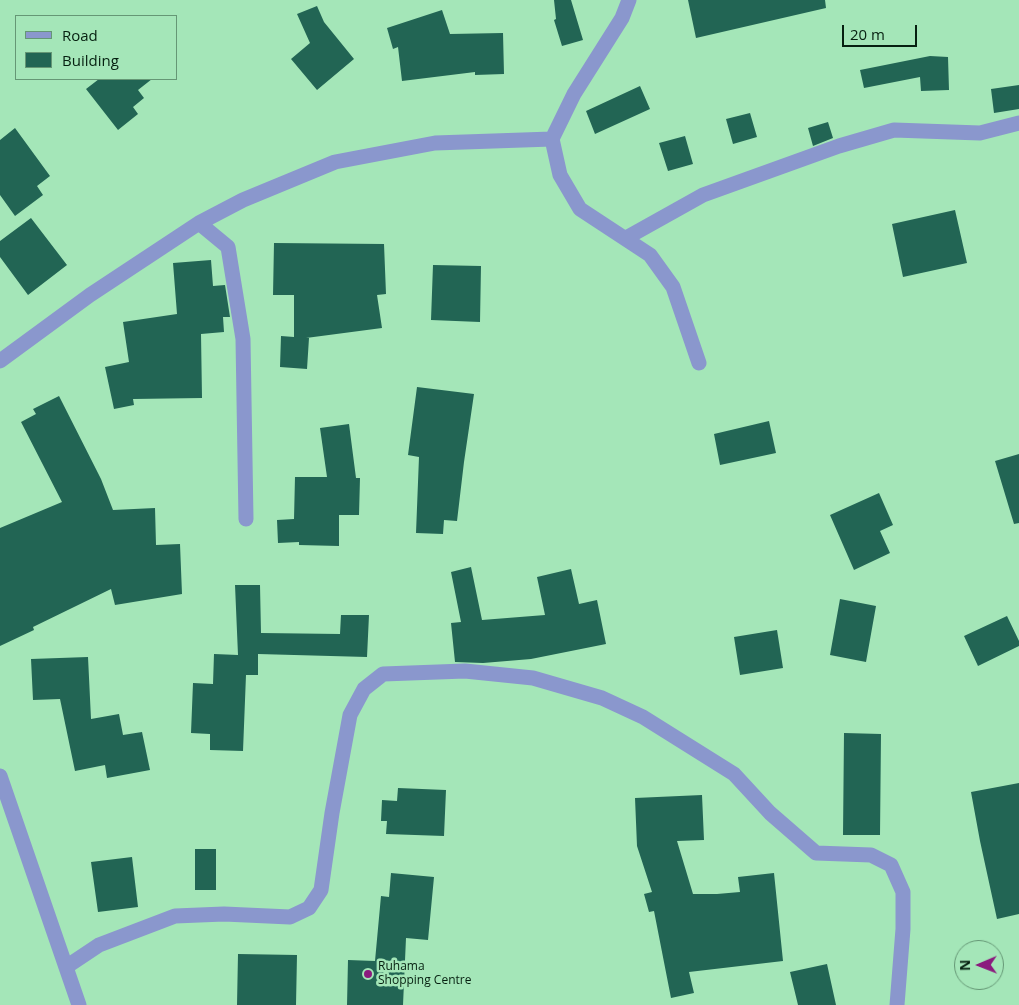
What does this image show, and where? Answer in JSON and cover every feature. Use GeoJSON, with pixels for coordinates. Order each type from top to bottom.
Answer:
{"type":"FeatureCollection","features":[{"type":"Feature","properties":{"kind":"street"},"geometry":{"type":"LineString","coordinates":[[629,0],[622,18],[574,94],[552,140],[560,175],[580,208],[650,255],[673,287],[699,363]]}},
{"type":"Feature","properties":{"kind":"street"},"geometry":{"type":"LineString","coordinates":[[626,238],[703,195],[839,146],[894,130],[980,133],[1019,123]]}},
{"type":"Feature","properties":{"kind":"street"},"geometry":{"type":"LineString","coordinates":[[0,361],[90,295],[199,223],[243,200],[335,162],[435,143],[552,140]]}},
{"type":"Feature","properties":{"kind":"street"},"geometry":{"type":"LineString","coordinates":[[199,223],[228,247],[243,339],[246,519]]}},
{"type":"Feature","properties":{"kind":"street"},"geometry":{"type":"LineString","coordinates":[[66,967],[98,945],[175,916],[224,914],[290,917],[309,908],[321,890],[332,813],[350,715],[364,689],[383,674],[465,672],[532,678],[602,698],[643,716],[734,774],[770,813],[816,853],[871,855],[891,865],[902,892],[903,929],[897,1005]]}},
{"type":"Feature","properties":{"kind":"street"},"geometry":{"type":"LineString","coordinates":[[0,776],[79,1005]]}},
{"type":"Feature","properties":{"kind":"building"},"geometry":{"type":"Polygon","coordinates":[[[554,0],[571,0],[583,40],[562,46],[554,20],[556,19],[554,0]]]}},
{"type":"Feature","properties":{"kind":"building"},"geometry":{"type":"Polygon","coordinates":[[[688,0],[825,0],[826,8],[696,38],[688,0]]]}},
{"type":"Feature","properties":{"kind":"building"},"geometry":{"type":"Polygon","coordinates":[[[317,6],[324,22],[354,59],[317,90],[291,59],[310,43],[297,14],[317,6]]]}},
{"type":"Feature","properties":{"kind":"building"},"geometry":{"type":"Polygon","coordinates":[[[442,10],[450,34],[503,33],[504,74],[475,75],[475,72],[402,81],[398,47],[393,49],[387,28],[442,10]]]}},
{"type":"Feature","properties":{"kind":"building"},"geometry":{"type":"Polygon","coordinates":[[[930,56],[948,57],[949,90],[921,91],[920,77],[864,88],[860,70],[930,56]]]}},
{"type":"Feature","properties":{"kind":"building"},"geometry":{"type":"Polygon","coordinates":[[[98,80],[151,80],[138,90],[144,98],[133,107],[138,114],[118,130],[86,89],[98,80]]]}},
{"type":"Feature","properties":{"kind":"building"},"geometry":{"type":"Polygon","coordinates":[[[1019,85],[1019,109],[994,113],[991,89],[1019,85]]]}},
{"type":"Feature","properties":{"kind":"building"},"geometry":{"type":"Polygon","coordinates":[[[640,86],[650,109],[595,134],[586,111],[640,86]]]}},
{"type":"Feature","properties":{"kind":"building"},"geometry":{"type":"Polygon","coordinates":[[[750,113],[757,137],[733,144],[726,119],[750,113]]]}},
{"type":"Feature","properties":{"kind":"building"},"geometry":{"type":"Polygon","coordinates":[[[828,122],[833,138],[813,146],[808,128],[828,122]]]}},
{"type":"Feature","properties":{"kind":"building"},"geometry":{"type":"Polygon","coordinates":[[[15,128],[50,176],[37,186],[43,195],[15,216],[0,195],[0,140],[15,128]]]}},
{"type":"Feature","properties":{"kind":"building"},"geometry":{"type":"Polygon","coordinates":[[[685,136],[693,164],[668,171],[659,143],[685,136]]]}},
{"type":"Feature","properties":{"kind":"building"},"geometry":{"type":"Polygon","coordinates":[[[955,210],[967,263],[903,277],[892,224],[955,210]]]}},
{"type":"Feature","properties":{"kind":"building"},"geometry":{"type":"Polygon","coordinates":[[[31,218],[67,265],[28,295],[0,257],[0,241],[31,218]]]}},
{"type":"Feature","properties":{"kind":"building"},"geometry":{"type":"Polygon","coordinates":[[[274,243],[384,244],[386,294],[377,295],[382,328],[306,338],[309,338],[307,369],[280,367],[281,336],[294,337],[294,295],[273,295],[274,243]]]}},
{"type":"Feature","properties":{"kind":"building"},"geometry":{"type":"Polygon","coordinates":[[[211,260],[213,286],[225,285],[230,317],[223,317],[224,332],[201,334],[202,398],[133,399],[134,405],[114,409],[105,367],[129,362],[123,322],[177,314],[173,263],[211,260]]]}},
{"type":"Feature","properties":{"kind":"building"},"geometry":{"type":"Polygon","coordinates":[[[433,265],[481,266],[480,322],[431,320],[433,265]]]}},
{"type":"Feature","properties":{"kind":"building"},"geometry":{"type":"Polygon","coordinates":[[[417,387],[474,394],[457,521],[444,520],[443,534],[416,533],[419,457],[408,455],[417,387]]]}},
{"type":"Feature","properties":{"kind":"building"},"geometry":{"type":"Polygon","coordinates":[[[59,396],[101,479],[113,510],[155,508],[156,545],[180,544],[182,594],[115,605],[111,589],[33,627],[34,630],[0,646],[0,528],[62,502],[21,422],[36,414],[33,409],[59,396]]]}},
{"type":"Feature","properties":{"kind":"building"},"geometry":{"type":"Polygon","coordinates":[[[769,421],[776,453],[720,465],[714,434],[769,421]]]}},
{"type":"Feature","properties":{"kind":"building"},"geometry":{"type":"Polygon","coordinates":[[[349,424],[356,478],[360,478],[359,515],[339,515],[339,546],[299,545],[299,542],[278,543],[277,520],[294,519],[295,477],[327,477],[320,428],[349,424]]]}},
{"type":"Feature","properties":{"kind":"building"},"geometry":{"type":"Polygon","coordinates":[[[1019,454],[1019,523],[1014,524],[995,461],[1019,454]]]}},
{"type":"Feature","properties":{"kind":"building"},"geometry":{"type":"Polygon","coordinates":[[[879,493],[893,525],[880,531],[890,553],[854,570],[830,515],[879,493]]]}},
{"type":"Feature","properties":{"kind":"building"},"geometry":{"type":"Polygon","coordinates":[[[471,567],[482,620],[545,615],[537,577],[571,569],[579,604],[597,600],[606,644],[531,659],[483,663],[455,662],[451,623],[461,622],[451,572],[471,567]]]}},
{"type":"Feature","properties":{"kind":"building"},"geometry":{"type":"Polygon","coordinates":[[[235,585],[260,585],[261,633],[340,634],[341,615],[369,615],[367,657],[258,654],[258,675],[246,675],[243,751],[210,750],[210,734],[191,733],[193,683],[213,684],[214,654],[238,655],[235,585]]]}},
{"type":"Feature","properties":{"kind":"building"},"geometry":{"type":"Polygon","coordinates":[[[840,599],[876,606],[866,662],[830,655],[840,599]]]}},
{"type":"Feature","properties":{"kind":"building"},"geometry":{"type":"Polygon","coordinates":[[[1007,616],[1019,641],[1019,646],[978,666],[964,636],[1007,616]]]}},
{"type":"Feature","properties":{"kind":"building"},"geometry":{"type":"Polygon","coordinates":[[[777,630],[783,668],[740,675],[734,637],[777,630]]]}},
{"type":"Feature","properties":{"kind":"building"},"geometry":{"type":"Polygon","coordinates":[[[88,657],[91,719],[119,714],[123,735],[142,732],[150,770],[107,778],[105,765],[75,771],[60,699],[33,700],[31,659],[88,657]]]}},
{"type":"Feature","properties":{"kind":"building"},"geometry":{"type":"Polygon","coordinates":[[[844,733],[881,734],[880,835],[843,835],[844,733]]]}},
{"type":"Feature","properties":{"kind":"building"},"geometry":{"type":"Polygon","coordinates":[[[1019,783],[1019,914],[997,919],[971,792],[1019,783]]]}},
{"type":"Feature","properties":{"kind":"building"},"geometry":{"type":"Polygon","coordinates":[[[398,788],[446,790],[444,836],[386,834],[387,821],[381,821],[382,800],[397,801],[398,788]]]}},
{"type":"Feature","properties":{"kind":"building"},"geometry":{"type":"Polygon","coordinates":[[[702,795],[704,840],[677,841],[693,894],[740,892],[738,877],[774,873],[783,961],[689,972],[694,993],[671,998],[654,911],[649,912],[644,894],[652,892],[637,846],[635,798],[702,795]]]}},
{"type":"Feature","properties":{"kind":"building"},"geometry":{"type":"Polygon","coordinates":[[[195,849],[216,849],[216,890],[195,890],[195,849]]]}},
{"type":"Feature","properties":{"kind":"building"},"geometry":{"type":"Polygon","coordinates":[[[132,857],[138,907],[98,912],[91,862],[132,857]]]}},
{"type":"Feature","properties":{"kind":"building"},"geometry":{"type":"Polygon","coordinates":[[[391,873],[434,877],[428,940],[406,938],[403,1005],[347,1005],[348,960],[375,961],[381,896],[389,897],[391,873]]]}},
{"type":"Feature","properties":{"kind":"building"},"geometry":{"type":"Polygon","coordinates":[[[238,954],[297,955],[296,1005],[237,1005],[238,954]]]}},
{"type":"Feature","properties":{"kind":"building"},"geometry":{"type":"Polygon","coordinates":[[[827,964],[836,1005],[798,1005],[790,972],[827,964]]]}},
{"type":"Feature","properties":{"kind":"place","name":"Ruhama Shopping Centre"},"geometry":{"type":"Point","coordinates":[368,974]}}]}
